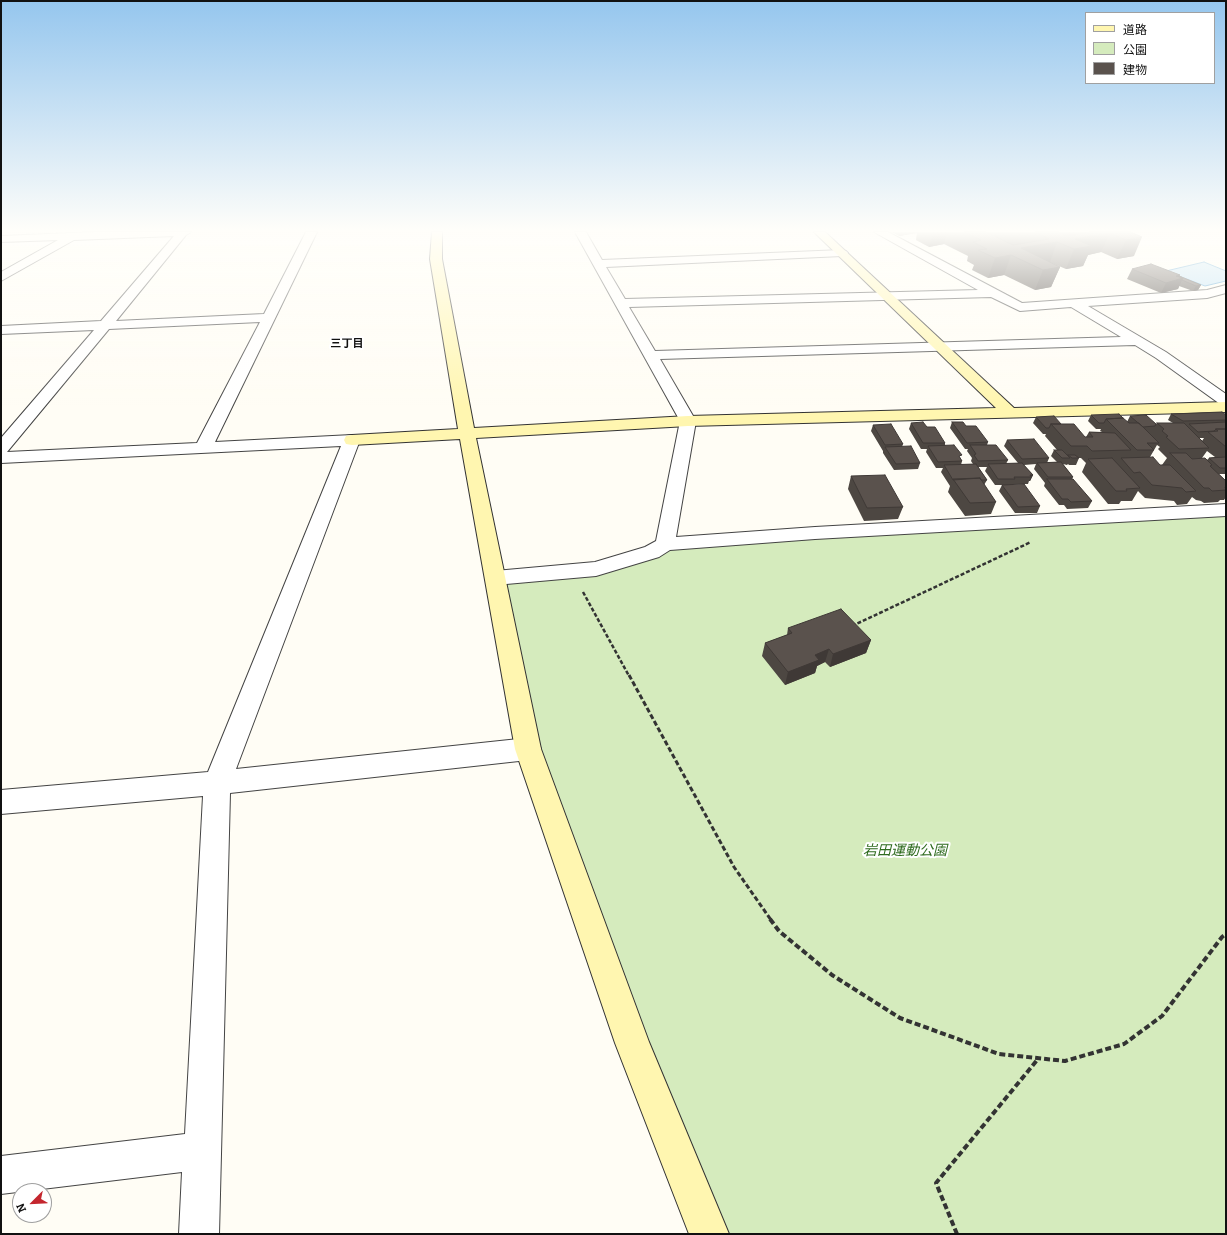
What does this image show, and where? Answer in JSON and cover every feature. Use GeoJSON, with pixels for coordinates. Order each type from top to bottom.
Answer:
{"type":"FeatureCollection","features":[{"type":"Feature","properties":{"kind":"street"},"geometry":{"type":"LineString","coordinates":[[1,449],[135,290]]}},
{"type":"Feature","properties":{"kind":"street"},"geometry":{"type":"LineString","coordinates":[[203,448],[282,290]]}},
{"type":"Feature","properties":{"kind":"street"},"geometry":{"type":"LineString","coordinates":[[441,290],[467,433],[528,749],[632,1043],[709,1234]]}},
{"type":"Feature","properties":{"kind":"street"},"geometry":{"type":"LineString","coordinates":[[613,290],[688,421],[665,544]]}},
{"type":"Feature","properties":{"kind":"street"},"geometry":{"type":"LineString","coordinates":[[880,290],[1010,413]]}},
{"type":"Feature","properties":{"kind":"street"},"geometry":{"type":"LineString","coordinates":[[985,290],[1020,307],[1207,294],[1224,290]]}},
{"type":"Feature","properties":{"kind":"street"},"geometry":{"type":"LineString","coordinates":[[621,303],[991,293]]}},
{"type":"Feature","properties":{"kind":"street"},"geometry":{"type":"LineString","coordinates":[[1207,294],[1226,302]]}},
{"type":"Feature","properties":{"kind":"street"},"geometry":{"type":"LineString","coordinates":[[1073,303],[1161,355],[1226,401]]}},
{"type":"Feature","properties":{"kind":"street"},"geometry":{"type":"LineString","coordinates":[[1,330],[267,318]]}},
{"type":"Feature","properties":{"kind":"street"},"geometry":{"type":"LineString","coordinates":[[650,355],[1138,341]]}},
{"type":"Feature","properties":{"kind":"street"},"geometry":{"type":"LineString","coordinates":[[1,458],[688,421],[1226,407]]}},
{"type":"Feature","properties":{"kind":"street"},"geometry":{"type":"LineString","coordinates":[[199,1234],[217,783],[352,440]]}},
{"type":"Feature","properties":{"kind":"street"},"geometry":{"type":"LineString","coordinates":[[495,578],[571,570],[596,569],[652,552],[665,544],[815,532],[1226,510]]}},
{"type":"Feature","properties":{"kind":"street"},"geometry":{"type":"LineString","coordinates":[[1,802],[217,783],[528,749]]}},
{"type":"Feature","properties":{"kind":"street"},"geometry":{"type":"LineString","coordinates":[[1,1175],[202,1151]]}},
{"type":"Feature","properties":{"kind":"path"},"geometry":{"type":"LineString","coordinates":[[848,628],[1060,529],[1062,518]]}},
{"type":"Feature","properties":{"kind":"path"},"geometry":{"type":"LineString","coordinates":[[571,570],[734,867],[779,931],[832,975],[900,1018],[998,1054],[1065,1061],[1124,1044],[1162,1016],[1222,937],[1226,934]]}},
{"type":"Feature","properties":{"kind":"path"},"geometry":{"type":"LineString","coordinates":[[957,1234],[936,1183],[1038,1058]]}},
{"type":"Feature","properties":{"kind":"green space","name":"岩田運動公園"},"geometry":{"type":"Polygon","coordinates":[[[1226,510],[1226,1234],[709,1234],[528,749],[495,578],[593,569],[665,544],[1226,510]]]}},
{"type":"Feature","properties":{"kind":"building"},"geometry":{"type":"Polygon","coordinates":[[[1222,412],[1226,415],[1226,420],[1183,421],[1171,414],[1222,412]]]}},
{"type":"Feature","properties":{"kind":"building"},"geometry":{"type":"Polygon","coordinates":[[[1119,414],[1123,418],[1106,419],[1104,423],[1099,423],[1091,415],[1119,414]]]}},
{"type":"Feature","properties":{"kind":"building"},"geometry":{"type":"Polygon","coordinates":[[[1146,415],[1156,424],[1155,426],[1143,427],[1130,416],[1146,415]]]}},
{"type":"Feature","properties":{"kind":"building"},"geometry":{"type":"Polygon","coordinates":[[[1054,416],[1061,424],[1051,424],[1049,428],[1046,428],[1036,417],[1054,416]]]}},
{"type":"Feature","properties":{"kind":"building"},"geometry":{"type":"Polygon","coordinates":[[[1123,418],[1129,423],[1139,423],[1159,443],[1147,443],[1154,450],[1137,450],[1106,419],[1123,418]]]}},
{"type":"Feature","properties":{"kind":"building"},"geometry":{"type":"Polygon","coordinates":[[[923,422],[927,427],[935,427],[945,443],[923,443],[911,423],[923,422]]]}},
{"type":"Feature","properties":{"kind":"building"},"geometry":{"type":"Polygon","coordinates":[[[952,422],[963,422],[966,426],[976,426],[988,442],[967,443],[952,422]]]}},
{"type":"Feature","properties":{"kind":"building"},"geometry":{"type":"Polygon","coordinates":[[[1226,422],[1226,429],[1198,432],[1189,424],[1226,422]]]}},
{"type":"Feature","properties":{"kind":"building"},"geometry":{"type":"Polygon","coordinates":[[[1157,423],[1184,423],[1209,448],[1179,449],[1166,437],[1168,436],[1162,431],[1164,429],[1157,423]]]}},
{"type":"Feature","properties":{"kind":"building"},"geometry":{"type":"Polygon","coordinates":[[[891,424],[903,444],[885,445],[873,425],[891,424]]]}},
{"type":"Feature","properties":{"kind":"building"},"geometry":{"type":"Polygon","coordinates":[[[1051,424],[1074,424],[1085,437],[1093,437],[1089,432],[1115,433],[1131,450],[1092,451],[1087,446],[1071,446],[1051,424]]]}},
{"type":"Feature","properties":{"kind":"building"},"geometry":{"type":"Polygon","coordinates":[[[1216,429],[1226,429],[1226,447],[1208,432],[1218,431],[1216,429]]]}},
{"type":"Feature","properties":{"kind":"building"},"geometry":{"type":"Polygon","coordinates":[[[1034,439],[1049,458],[1022,459],[1007,440],[1034,439]]]}},
{"type":"Feature","properties":{"kind":"building"},"geometry":{"type":"Polygon","coordinates":[[[954,445],[962,455],[959,456],[962,461],[938,462],[928,446],[954,445]]]}},
{"type":"Feature","properties":{"kind":"building"},"geometry":{"type":"Polygon","coordinates":[[[970,445],[996,445],[1008,460],[978,461],[974,455],[976,454],[970,445]]]}},
{"type":"Feature","properties":{"kind":"building"},"geometry":{"type":"Polygon","coordinates":[[[911,446],[920,463],[896,464],[885,447],[911,446]]]}},
{"type":"Feature","properties":{"kind":"building"},"geometry":{"type":"Polygon","coordinates":[[[1054,450],[1062,450],[1070,458],[1062,458],[1054,450]]]}},
{"type":"Feature","properties":{"kind":"building"},"geometry":{"type":"Polygon","coordinates":[[[1170,453],[1186,453],[1192,459],[1205,458],[1212,465],[1210,466],[1226,481],[1226,490],[1212,491],[1209,488],[1204,488],[1170,453]]]}},
{"type":"Feature","properties":{"kind":"building"},"geometry":{"type":"Polygon","coordinates":[[[1068,455],[1075,455],[1079,458],[1072,458],[1068,455]]]}},
{"type":"Feature","properties":{"kind":"building"},"geometry":{"type":"Polygon","coordinates":[[[1153,457],[1160,465],[1170,465],[1196,491],[1186,492],[1182,488],[1152,485],[1140,472],[1134,473],[1121,458],[1153,457]]]}},
{"type":"Feature","properties":{"kind":"building"},"geometry":{"type":"Polygon","coordinates":[[[1226,457],[1226,468],[1220,468],[1209,458],[1226,457]]]}},
{"type":"Feature","properties":{"kind":"building"},"geometry":{"type":"Polygon","coordinates":[[[1112,458],[1140,488],[1126,489],[1127,491],[1116,491],[1088,459],[1112,458]]]}},
{"type":"Feature","properties":{"kind":"building"},"geometry":{"type":"Polygon","coordinates":[[[1061,462],[1073,477],[1048,477],[1037,463],[1061,462]]]}},
{"type":"Feature","properties":{"kind":"building"},"geometry":{"type":"Polygon","coordinates":[[[1022,463],[1033,475],[1030,475],[1031,477],[998,479],[988,464],[1022,463]]]}},
{"type":"Feature","properties":{"kind":"building"},"geometry":{"type":"Polygon","coordinates":[[[976,464],[987,480],[981,480],[980,478],[953,480],[944,465],[976,464]]]}},
{"type":"Feature","properties":{"kind":"building"},"geometry":{"type":"Polygon","coordinates":[[[885,475],[903,507],[867,508],[851,476],[885,475]]]}},
{"type":"Feature","properties":{"kind":"building"},"geometry":{"type":"Polygon","coordinates":[[[980,478],[996,502],[970,503],[953,479],[980,478]]]}},
{"type":"Feature","properties":{"kind":"building"},"geometry":{"type":"Polygon","coordinates":[[[1047,479],[1073,479],[1092,501],[1071,502],[1068,499],[1062,499],[1047,479]]]}},
{"type":"Feature","properties":{"kind":"building"},"geometry":{"type":"Polygon","coordinates":[[[1024,484],[1040,506],[1018,507],[1002,485],[1024,484]]]}},
{"type":"Feature","properties":{"kind":"building"},"geometry":{"type":"Polygon","coordinates":[[[841,609],[871,640],[833,654],[829,649],[815,655],[819,660],[788,672],[765,643],[792,633],[788,628],[841,609]]]}},
{"type":"Feature","properties":{"kind":"district","name":"三丁目"},"geometry":{"type":"Point","coordinates":[347,344]}}]}
